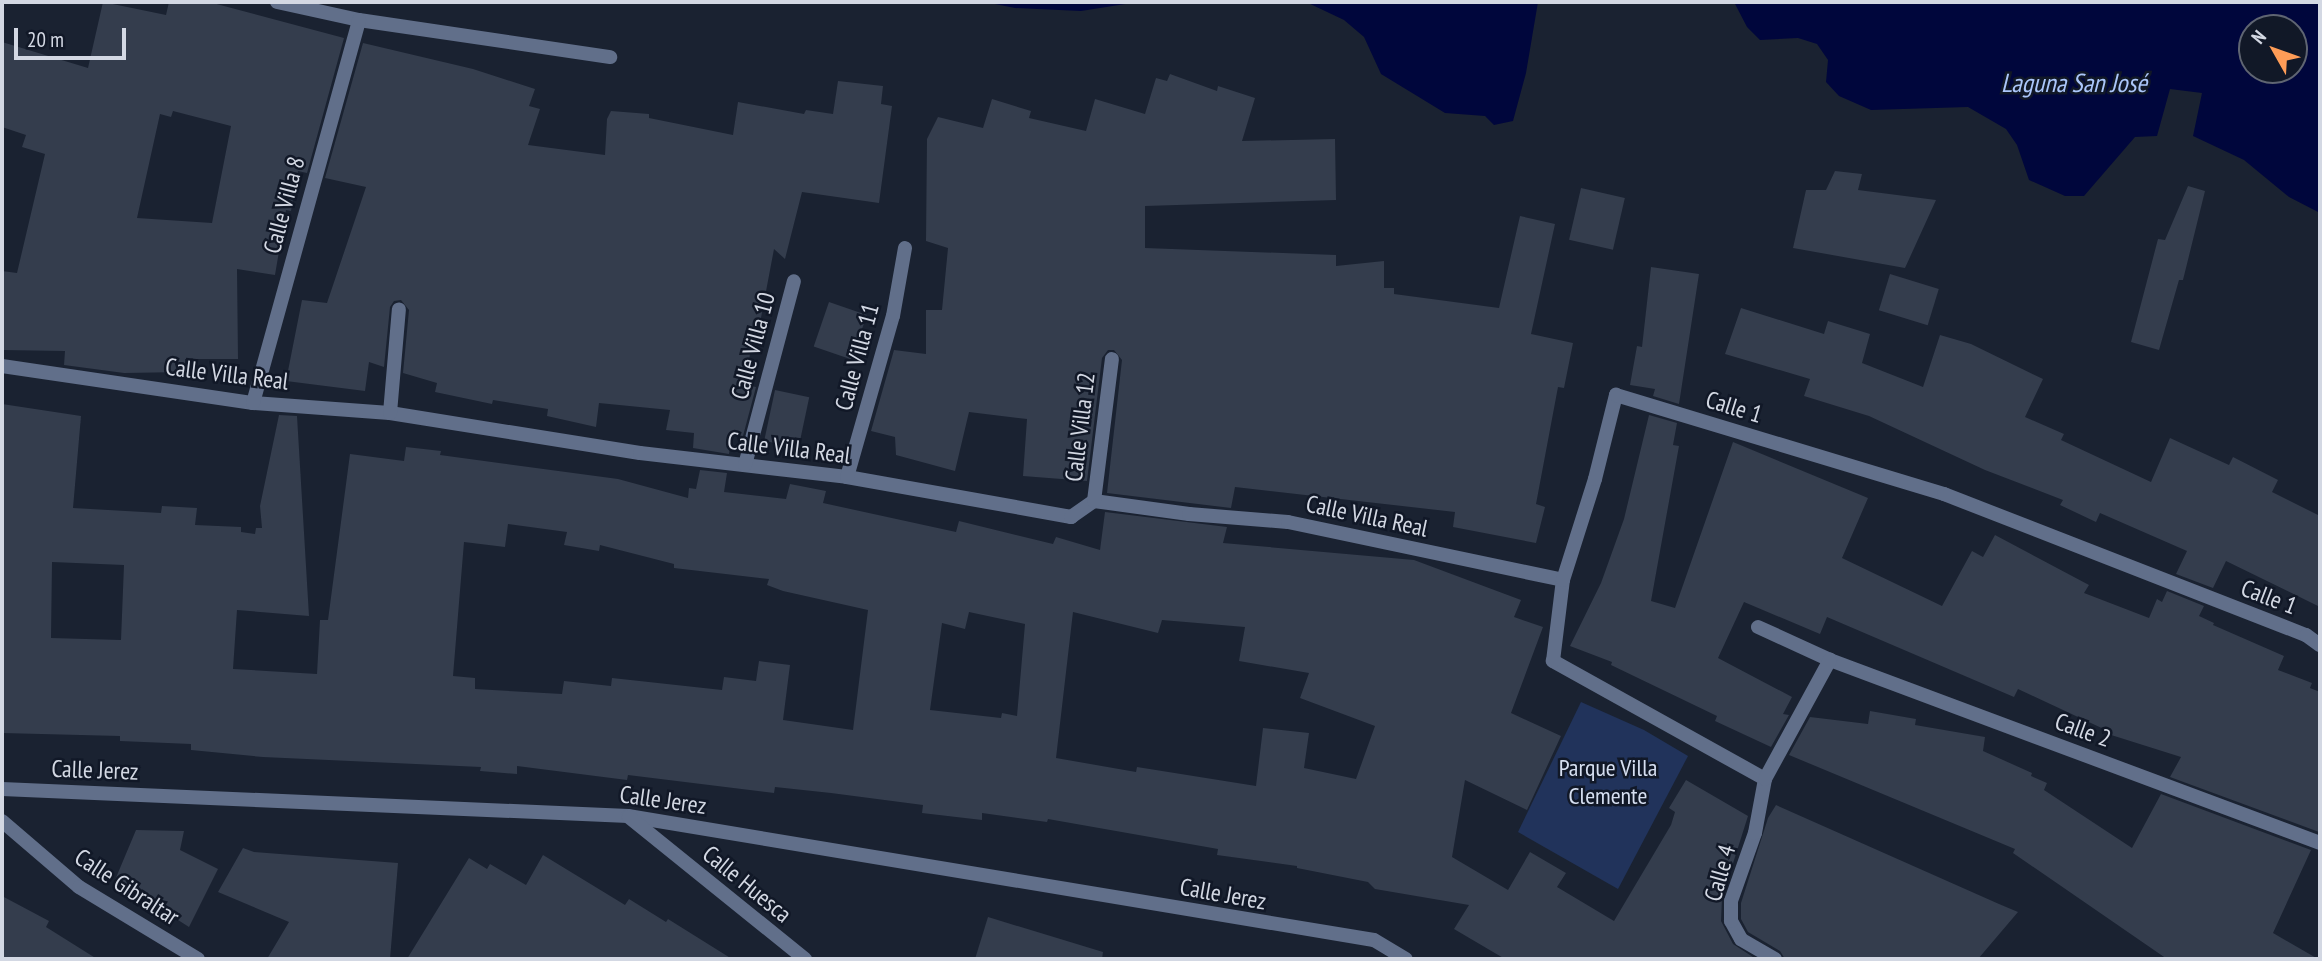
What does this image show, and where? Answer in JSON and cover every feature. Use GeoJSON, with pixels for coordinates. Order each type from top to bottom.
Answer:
{"type":"FeatureCollection","features":[{"type":"Feature","properties":{"kind":"street"},"geometry":{"type":"LineString","coordinates":[[277,2],[359,20],[610,57]]}},
{"type":"Feature","properties":{"kind":"street","name":"Calle Villa 8"},"geometry":{"type":"LineString","coordinates":[[253,403],[359,20]]}},
{"type":"Feature","properties":{"kind":"street","name":"Calle Villa 11"},"geometry":{"type":"LineString","coordinates":[[847,477],[893,316],[905,248]]}},
{"type":"Feature","properties":{"kind":"street","name":"Calle Villa 10"},"geometry":{"type":"LineString","coordinates":[[745,465],[794,281]]}},
{"type":"Feature","properties":{"kind":"street"},"geometry":{"type":"LineString","coordinates":[[390,413],[399,309]]}},
{"type":"Feature","properties":{"kind":"street","name":"Calle Villa 12"},"geometry":{"type":"LineString","coordinates":[[1094,501],[1112,359]]}},
{"type":"Feature","properties":{"kind":"street","name":"Calle Villa Real"},"geometry":{"type":"LineString","coordinates":[[2,366],[253,403],[390,413],[640,453],[847,477],[1071,517],[1094,501],[1189,514],[1288,522],[1563,580]]}},
{"type":"Feature","properties":{"kind":"street","name":"Calle 1"},"geometry":{"type":"LineString","coordinates":[[1765,779],[1553,661],[1563,580],[1595,479],[1616,396],[1944,494],[2306,635],[2320,645]]}},
{"type":"Feature","properties":{"kind":"street","name":"Calle 2"},"geometry":{"type":"LineString","coordinates":[[1758,627],[1830,660],[2320,843]]}},
{"type":"Feature","properties":{"kind":"street"},"geometry":{"type":"LineString","coordinates":[[1765,779],[1830,660]]}},
{"type":"Feature","properties":{"kind":"street","name":"Calle 4"},"geometry":{"type":"LineString","coordinates":[[1765,779],[1755,833],[1731,901],[1731,921],[1741,939],[1775,959]]}},
{"type":"Feature","properties":{"kind":"street","name":"Calle Jerez"},"geometry":{"type":"LineString","coordinates":[[2,789],[628,816],[1311,932],[1374,940],[1406,959]]}},
{"type":"Feature","properties":{"kind":"street","name":"Calle Huesca"},"geometry":{"type":"LineString","coordinates":[[628,816],[805,959]]}},
{"type":"Feature","properties":{"kind":"street","name":"Calle Gibraltar"},"geometry":{"type":"LineString","coordinates":[[2,821],[79,887],[198,959]]}},
{"type":"Feature","properties":{"kind":"green space","name":"Parque Villa Clemente"},"geometry":{"type":"Polygon","coordinates":[[[1581,702],[1644,730],[1688,756],[1618,889],[1518,832],[1581,702]]]}},
{"type":"Feature","properties":{"kind":"water"},"geometry":{"type":"Polygon","coordinates":[[[985,2],[1138,2],[1081,11],[1015,8],[985,2]]]}},
{"type":"Feature","properties":{"kind":"water"},"geometry":{"type":"Polygon","coordinates":[[[1306,2],[1538,2],[1526,73],[1513,121],[1494,125],[1485,116],[1445,113],[1381,74],[1364,37],[1344,20],[1306,2]]]}},
{"type":"Feature","properties":{"kind":"water","name":"Laguna San José"},"geometry":{"type":"Polygon","coordinates":[[[1734,2],[2320,2],[2320,213],[2289,197],[2244,160],[2193,136],[2202,93],[2170,89],[2157,136],[2135,137],[2084,196],[2065,196],[2029,180],[2017,145],[2006,129],[1968,107],[1871,110],[1839,96],[1826,82],[1828,60],[1817,44],[1798,38],[1760,40],[1747,27],[1734,2]]]}},
{"type":"Feature","properties":{"kind":"building"},"geometry":{"type":"Polygon","coordinates":[[[103,2],[166,15],[169,2],[209,2],[344,38],[307,173],[298,171],[291,211],[286,210],[275,275],[237,269],[238,359],[185,359],[185,372],[124,373],[64,365],[65,351],[2,350],[2,271],[17,273],[45,154],[22,147],[26,135],[2,127],[2,42],[88,68],[103,2]],[[173,111],[171,117],[160,114],[137,218],[212,223],[231,126],[173,111]]]}},
{"type":"Feature","properties":{"kind":"building"},"geometry":{"type":"Polygon","coordinates":[[[363,43],[473,69],[535,89],[529,106],[540,109],[528,145],[605,155],[607,119],[611,111],[649,114],[649,118],[733,135],[738,102],[804,114],[806,110],[833,114],[838,81],[883,86],[881,104],[892,106],[879,203],[802,192],[785,259],[774,249],[760,323],[754,322],[746,385],[756,387],[743,436],[732,434],[729,454],[693,448],[694,433],[666,430],[670,410],[599,403],[596,427],[547,416],[548,409],[493,400],[492,404],[435,392],[437,383],[403,373],[409,310],[401,300],[394,301],[390,307],[384,367],[369,362],[365,391],[286,381],[302,300],[327,303],[366,187],[325,178],[363,43]]]}},
{"type":"Feature","properties":{"kind":"building"},"geometry":{"type":"Polygon","coordinates":[[[1170,74],[1217,91],[1218,86],[1255,98],[1242,141],[1335,139],[1336,200],[1145,206],[1145,248],[1336,255],[1336,266],[1384,261],[1384,288],[1394,288],[1394,294],[1499,308],[1520,216],[1555,224],[1531,334],[1573,343],[1564,388],[1558,387],[1536,504],[1545,507],[1536,543],[1453,527],[1455,512],[1235,487],[1231,508],[1107,493],[1122,360],[1114,350],[1108,350],[1102,358],[1087,481],[1023,476],[1027,419],[969,412],[955,471],[896,455],[895,437],[871,431],[894,350],[926,354],[926,310],[942,310],[948,248],[926,241],[927,139],[938,117],[983,128],[992,99],[1031,111],[1029,118],[1086,131],[1095,99],[1145,114],[1156,78],[1167,81],[1170,74]]]}},
{"type":"Feature","properties":{"kind":"building"},"geometry":{"type":"Polygon","coordinates":[[[1835,171],[1862,174],[1858,190],[1936,200],[1905,268],[1793,248],[1806,190],[1826,190],[1835,171]]]}},
{"type":"Feature","properties":{"kind":"building"},"geometry":{"type":"Polygon","coordinates":[[[2188,186],[2205,191],[2183,280],[2179,280],[2159,350],[2131,342],[2158,239],[2165,240],[2188,186]]]}},
{"type":"Feature","properties":{"kind":"building"},"geometry":{"type":"Polygon","coordinates":[[[1581,188],[1625,198],[1613,250],[1569,240],[1581,188]]]}},
{"type":"Feature","properties":{"kind":"building"},"geometry":{"type":"Polygon","coordinates":[[[1651,267],[1699,274],[1679,404],[1653,396],[1655,389],[1630,385],[1637,346],[1642,347],[1651,267]]]}},
{"type":"Feature","properties":{"kind":"building"},"geometry":{"type":"Polygon","coordinates":[[[1890,274],[1939,289],[1928,325],[1879,310],[1890,274]]]}},
{"type":"Feature","properties":{"kind":"building"},"geometry":{"type":"Polygon","coordinates":[[[829,302],[867,315],[852,359],[814,346],[829,302]]]}},
{"type":"Feature","properties":{"kind":"building"},"geometry":{"type":"Polygon","coordinates":[[[1741,308],[1824,334],[1828,321],[1870,334],[1862,363],[1923,387],[1940,335],[1971,344],[2043,379],[2025,417],[2064,434],[2061,440],[2151,482],[2170,438],[2229,465],[2233,457],[2278,480],[2272,492],[2320,516],[2320,607],[2226,561],[2213,588],[2176,574],[2187,551],[2100,513],[2096,522],[2060,505],[2063,500],[1985,470],[1869,416],[1804,396],[1810,379],[1725,354],[1741,308]]]}},
{"type":"Feature","properties":{"kind":"building"},"geometry":{"type":"Polygon","coordinates":[[[775,390],[809,397],[798,448],[764,441],[775,390]]]}},
{"type":"Feature","properties":{"kind":"building"},"geometry":{"type":"Polygon","coordinates":[[[2,404],[81,416],[73,508],[161,513],[162,506],[197,508],[195,525],[241,527],[241,532],[255,534],[256,528],[262,528],[260,506],[279,415],[297,416],[309,616],[237,610],[233,669],[317,674],[320,620],[328,620],[350,454],[404,461],[406,447],[441,451],[440,455],[618,479],[688,498],[689,488],[696,489],[700,470],[727,473],[724,492],[786,499],[790,484],[826,491],[823,503],[956,532],[959,521],[1053,544],[1056,537],[1100,550],[1105,512],[1227,527],[1223,543],[1414,560],[1521,600],[1514,617],[1543,627],[1511,713],[1561,736],[1527,810],[1465,780],[1452,857],[1508,890],[1530,852],[1566,873],[1557,887],[1614,921],[1671,825],[1675,812],[1669,808],[1686,780],[1748,816],[1722,898],[1721,921],[1733,944],[1756,959],[1505,959],[1454,929],[1469,905],[1375,889],[1368,882],[1297,866],[1217,855],[1218,849],[1048,819],[1047,822],[982,813],[982,820],[922,813],[923,805],[775,787],[774,793],[628,775],[627,780],[517,766],[517,774],[480,771],[481,767],[263,757],[191,750],[191,744],[120,741],[120,736],[2,733],[2,404]],[[508,524],[505,547],[464,542],[453,676],[475,678],[475,689],[562,694],[564,681],[611,686],[612,678],[722,690],[724,677],[756,681],[759,661],[790,665],[783,720],[853,730],[868,610],[783,591],[767,585],[769,579],[674,568],[674,564],[600,545],[599,551],[564,545],[567,532],[508,524]],[[52,562],[51,638],[121,640],[124,565],[52,562]],[[969,612],[965,629],[942,623],[930,710],[1001,718],[1002,713],[1017,716],[1025,624],[969,612]],[[1073,612],[1056,758],[1136,772],[1137,767],[1256,786],[1263,728],[1309,733],[1304,768],[1356,779],[1375,726],[1300,698],[1309,673],[1239,661],[1245,627],[1162,620],[1158,633],[1073,612]]]}},
{"type":"Feature","properties":{"kind":"building"},"geometry":{"type":"Polygon","coordinates":[[[1649,415],[1677,423],[1673,445],[1679,446],[1651,601],[1675,608],[1733,442],[1868,498],[1842,558],[1942,606],[1972,551],[1983,557],[1995,535],[2089,585],[2084,593],[2149,618],[2157,599],[2162,602],[2167,591],[2204,606],[2199,616],[2214,623],[2213,625],[2284,656],[2278,670],[2312,683],[2310,688],[2320,692],[2319,832],[2170,777],[2181,757],[2108,734],[2108,731],[2018,689],[2014,697],[1827,617],[1820,634],[1744,602],[1718,658],[1792,697],[1783,714],[1789,715],[1771,747],[1715,721],[1717,716],[1611,665],[1612,662],[1570,646],[1601,583],[1624,519],[1649,415]]]}},
{"type":"Feature","properties":{"kind":"building"},"geometry":{"type":"Polygon","coordinates":[[[1870,711],[1916,719],[1915,725],[1985,737],[1983,751],[2032,773],[2031,776],[2047,783],[2044,790],[2132,848],[2161,794],[2311,850],[2273,933],[2318,959],[2167,959],[2013,853],[2015,849],[1789,755],[1810,717],[1868,724],[1870,711]]]}},
{"type":"Feature","properties":{"kind":"building"},"geometry":{"type":"Polygon","coordinates":[[[1776,805],[2018,912],[1978,959],[1785,959],[1780,951],[1748,932],[1741,919],[1741,903],[1768,818],[1776,805]]]}},
{"type":"Feature","properties":{"kind":"building"},"geometry":{"type":"Polygon","coordinates":[[[136,830],[184,831],[180,850],[218,869],[189,927],[115,880],[136,830]]]}},
{"type":"Feature","properties":{"kind":"building"},"geometry":{"type":"Polygon","coordinates":[[[243,848],[254,852],[398,863],[390,959],[267,959],[289,922],[218,892],[243,848]]]}},
{"type":"Feature","properties":{"kind":"building"},"geometry":{"type":"Polygon","coordinates":[[[543,855],[625,905],[629,899],[666,922],[668,919],[732,959],[407,959],[469,858],[487,869],[490,864],[526,885],[543,855]]]}},
{"type":"Feature","properties":{"kind":"building"},"geometry":{"type":"Polygon","coordinates":[[[2,896],[49,921],[46,927],[97,959],[2,959],[2,896]]]}},
{"type":"Feature","properties":{"kind":"building"},"geometry":{"type":"Polygon","coordinates":[[[988,917],[1103,952],[1102,959],[975,959],[988,917]]]}}]}
